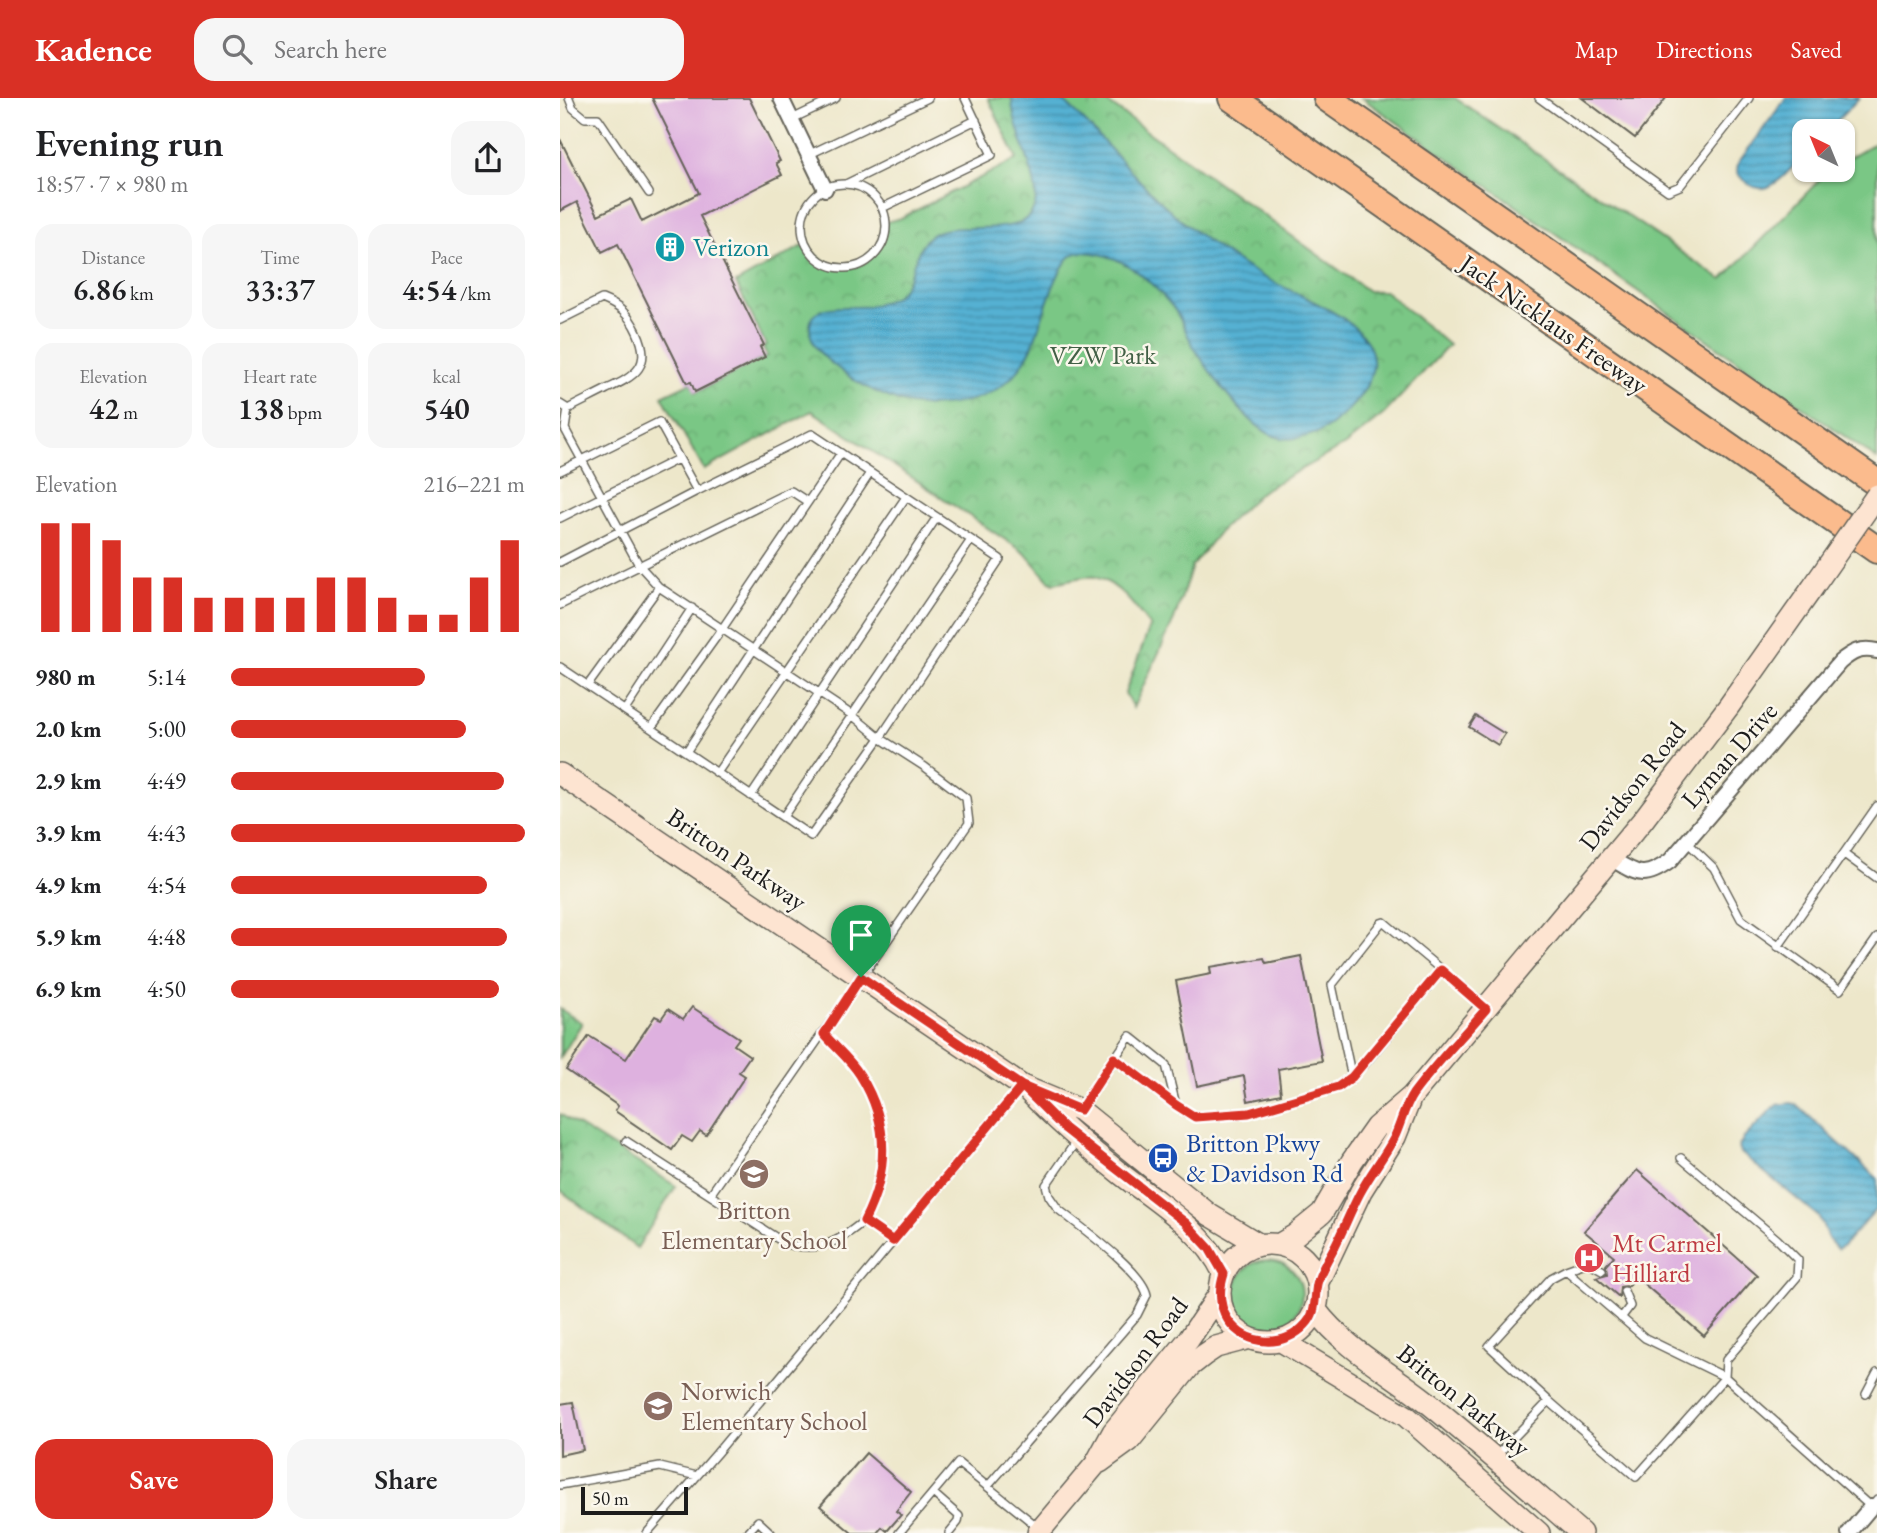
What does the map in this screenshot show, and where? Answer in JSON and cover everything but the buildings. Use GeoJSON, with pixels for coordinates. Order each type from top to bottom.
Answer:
{"type":"FeatureCollection","features":[{"type":"Feature","properties":{"kind":"highway","name":"Jack Nicklaus Freeway"},"geometry":{"type":"LineString","coordinates":[[1232,98],[1877,550]]}},
{"type":"Feature","properties":{"kind":"highway","name":"Jack Nicklaus Freeway"},"geometry":{"type":"LineString","coordinates":[[1327,98],[1877,483]]}},
{"type":"Feature","properties":{"kind":"main road","name":"Davidson Road"},"geometry":{"type":"LineString","coordinates":[[1269,1245],[1295,1236],[1322,1213],[1352,1161],[1376,1127],[1412,1096],[1612,859],[1729,706],[1877,495]]}},
{"type":"Feature","properties":{"kind":"main road","name":"Britton Parkway"},"geometry":{"type":"LineString","coordinates":[[560,774],[1022,1086],[1078,1139],[1186,1223],[1209,1248],[1222,1284]]}},
{"type":"Feature","properties":{"kind":"main road","name":"Britton Parkway"},"geometry":{"type":"LineString","coordinates":[[1022,1086],[1080,1110],[1210,1215],[1269,1245]]}},
{"type":"Feature","properties":{"kind":"main road","name":"Davidson Road"},"geometry":{"type":"LineString","coordinates":[[1317,1284],[1361,1191],[1395,1137],[1412,1096]]}},
{"type":"Feature","properties":{"kind":"main road"},"geometry":{"type":"LineString","coordinates":[[1269,1245],[1290,1248],[1308,1263],[1317,1284],[1315,1309],[1301,1329],[1281,1340],[1265,1342],[1238,1331],[1228,1320],[1222,1307],[1222,1284],[1232,1261],[1244,1250],[1269,1245]]}},
{"type":"Feature","properties":{"kind":"main road","name":"Davidson Road"},"geometry":{"type":"LineString","coordinates":[[1039,1531],[1095,1465],[1113,1432],[1189,1339],[1222,1284]]}},
{"type":"Feature","properties":{"kind":"main road","name":"Britton Parkway"},"geometry":{"type":"LineString","coordinates":[[1315,1309],[1326,1324],[1353,1350],[1424,1400],[1581,1533]]}},
{"type":"Feature","properties":{"kind":"main road","name":"Davidson Road"},"geometry":{"type":"LineString","coordinates":[[1095,1465],[1129,1441],[1190,1366],[1216,1347],[1250,1338]]}},
{"type":"Feature","properties":{"kind":"main road","name":"Britton Parkway"},"geometry":{"type":"LineString","coordinates":[[1281,1340],[1406,1416],[1539,1533]]}},
{"type":"Feature","properties":{"kind":"street"},"geometry":{"type":"LineString","coordinates":[[781,98],[825,188]]}},
{"type":"Feature","properties":{"kind":"street","name":"Lyman Drive"},"geometry":{"type":"LineString","coordinates":[[1612,859],[1633,872],[1647,874],[1670,861],[1840,663],[1850,653],[1864,649],[1877,651]]}},
{"type":"Feature","properties":{"kind":"street"},"geometry":{"type":"LineString","coordinates":[[1849,1533],[1874,1503]]}},
{"type":"Feature","properties":{"kind":"lane"},"geometry":{"type":"LineString","coordinates":[[569,98],[573,107],[585,118],[598,118],[649,193]]}},
{"type":"Feature","properties":{"kind":"lane"},"geometry":{"type":"LineString","coordinates":[[792,119],[836,98]]}},
{"type":"Feature","properties":{"kind":"lane"},"geometry":{"type":"LineString","coordinates":[[810,154],[928,98]]}},
{"type":"Feature","properties":{"kind":"lane"},"geometry":{"type":"LineString","coordinates":[[882,208],[992,155],[965,98]]}},
{"type":"Feature","properties":{"kind":"lane"},"geometry":{"type":"LineString","coordinates":[[1539,98],[1668,191],[1680,186],[1749,98]]}},
{"type":"Feature","properties":{"kind":"lane"},"geometry":{"type":"LineString","coordinates":[[846,184],[861,187],[871,193],[882,208],[886,235],[875,255],[859,265],[836,268],[816,257],[806,244],[802,229],[804,214],[810,202],[825,188],[846,184],[976,120]]}},
{"type":"Feature","properties":{"kind":"lane"},"geometry":{"type":"LineString","coordinates":[[560,320],[603,299],[618,306],[631,319],[639,337],[643,358],[634,376],[568,409],[562,430],[639,565],[659,587],[819,692],[966,798],[969,823],[710,1195]]}},
{"type":"Feature","properties":{"kind":"lane"},"geometry":{"type":"LineString","coordinates":[[560,404],[568,409]]}},
{"type":"Feature","properties":{"kind":"lane"},"geometry":{"type":"LineString","coordinates":[[560,471],[659,422],[697,491]]}},
{"type":"Feature","properties":{"kind":"lane"},"geometry":{"type":"LineString","coordinates":[[560,562],[813,434],[1000,559],[811,836],[560,667]]}},
{"type":"Feature","properties":{"kind":"lane"},"geometry":{"type":"LineString","coordinates":[[651,728],[722,629],[841,453]]}},
{"type":"Feature","properties":{"kind":"lane"},"geometry":{"type":"LineString","coordinates":[[560,518],[678,459]]}},
{"type":"Feature","properties":{"kind":"lane"},"geometry":{"type":"LineString","coordinates":[[686,751],[870,473]]}},
{"type":"Feature","properties":{"kind":"lane"},"geometry":{"type":"LineString","coordinates":[[560,605],[791,491],[808,502]]}},
{"type":"Feature","properties":{"kind":"lane"},"geometry":{"type":"LineString","coordinates":[[717,773],[906,496]]}},
{"type":"Feature","properties":{"kind":"lane"},"geometry":{"type":"LineString","coordinates":[[751,796],[937,517]]}},
{"type":"Feature","properties":{"kind":"lane"},"geometry":{"type":"LineString","coordinates":[[782,817],[971,540]]}},
{"type":"Feature","properties":{"kind":"lane"},"geometry":{"type":"LineString","coordinates":[[588,685],[659,587]]}},
{"type":"Feature","properties":{"kind":"lane"},"geometry":{"type":"LineString","coordinates":[[625,710],[692,608]]}},
{"type":"Feature","properties":{"kind":"lane"},"geometry":{"type":"LineString","coordinates":[[1778,947],[1877,806]]}},
{"type":"Feature","properties":{"kind":"lane"},"geometry":{"type":"LineString","coordinates":[[1686,842],[1714,868],[1741,919],[1840,990],[1877,938]]}},
{"type":"Feature","properties":{"kind":"lane"},"geometry":{"type":"LineString","coordinates":[[1844,854],[1877,878]]}},
{"type":"Feature","properties":{"kind":"lane"},"geometry":{"type":"LineString","coordinates":[[1352,1077],[1332,985],[1381,923],[1384,922],[1486,1009]]}},
{"type":"Feature","properties":{"kind":"lane"},"geometry":{"type":"LineString","coordinates":[[1114,1058],[1195,1117],[1249,1113],[1338,1087],[1352,1077],[1441,970]]}},
{"type":"Feature","properties":{"kind":"lane"},"geometry":{"type":"LineString","coordinates":[[626,1142],[786,1244],[802,1248],[821,1248],[846,1236],[864,1221],[874,1201],[884,1152],[873,1100],[859,1074],[824,1034]]}},
{"type":"Feature","properties":{"kind":"lane"},"geometry":{"type":"LineString","coordinates":[[1080,1110],[1131,1036],[1166,1065],[1176,1105]]}},
{"type":"Feature","properties":{"kind":"lane"},"geometry":{"type":"LineString","coordinates":[[647,1533],[1022,1086]]}},
{"type":"Feature","properties":{"kind":"lane"},"geometry":{"type":"LineString","coordinates":[[988,1486],[1137,1315],[1147,1296],[1145,1286],[1135,1273],[1058,1209],[1049,1196],[1046,1185],[1078,1139]]}},
{"type":"Feature","properties":{"kind":"lane"},"geometry":{"type":"LineString","coordinates":[[1602,1270],[1588,1262],[1551,1278],[1489,1346],[1636,1477],[1725,1377],[1726,1360],[1797,1277],[1798,1260],[1681,1158]]}},
{"type":"Feature","properties":{"kind":"lane"},"geometry":{"type":"LineString","coordinates":[[864,1221],[893,1241]]}},
{"type":"Feature","properties":{"kind":"lane"},"geometry":{"type":"LineString","coordinates":[[1566,1270],[1645,1338],[1725,1377],[1874,1503]]}},
{"type":"Feature","properties":{"kind":"lane"},"geometry":{"type":"LineString","coordinates":[[1621,1318],[1630,1306],[1624,1291]]}},
{"type":"Feature","properties":{"kind":"lane"},"geometry":{"type":"LineString","coordinates":[[1866,1394],[1877,1373]]}},
{"type":"Feature","properties":{"kind":"lane"},"geometry":{"type":"LineString","coordinates":[[1494,1458],[1549,1401]]}},
{"type":"Feature","properties":{"kind":"lane"},"geometry":{"type":"LineString","coordinates":[[899,1533],[958,1463],[1039,1531]]}},
{"type":"Feature","properties":{"kind":"lane"},"geometry":{"type":"LineString","coordinates":[[560,1485],[660,1467],[697,1476]]}},
{"type":"Feature","properties":{"kind":"lane"},"geometry":{"type":"LineString","coordinates":[[933,1493],[959,1516],[958,1522],[949,1533]]}},
{"type":"Feature","properties":{"kind":"lane"},"geometry":{"type":"LineString","coordinates":[[747,1533],[758,1521],[771,1533]]}},
{"type":"Feature","properties":{"kind":"green space","name":"VZW Park"},"geometry":{"type":"Polygon","coordinates":[[[988,98],[1101,98],[1368,291],[1385,291],[1449,345],[1384,414],[1345,445],[1262,491],[1220,531],[1192,566],[1174,620],[1133,708],[1125,693],[1150,626],[1127,598],[1106,581],[1093,577],[1054,583],[1048,580],[1025,553],[812,411],[704,470],[662,396],[691,382],[696,392],[767,356],[763,348],[766,345],[736,283],[806,244],[817,256],[830,264],[843,267],[867,261],[883,239],[886,222],[901,218],[1017,159],[988,98]]]}},
{"type":"Feature","properties":{"kind":"green space"},"geometry":{"type":"Polygon","coordinates":[[[1362,98],[1455,98],[1722,280],[1817,182],[1855,182],[1855,154],[1877,142],[1877,459],[1362,98]]]}},
{"type":"Feature","properties":{"kind":"green space"},"geometry":{"type":"Polygon","coordinates":[[[560,1009],[582,1023],[560,1058],[560,1009]]]}},
{"type":"Feature","properties":{"kind":"green space"},"geometry":{"type":"Polygon","coordinates":[[[560,1114],[676,1186],[637,1248],[560,1190],[560,1114]]]}},
{"type":"Feature","properties":{"kind":"green space"},"geometry":{"type":"Polygon","coordinates":[[[1268,1260],[1281,1263],[1292,1270],[1299,1281],[1302,1294],[1299,1307],[1292,1318],[1281,1325],[1268,1328],[1255,1325],[1244,1318],[1237,1307],[1234,1294],[1237,1281],[1244,1270],[1255,1263],[1268,1260]]]}},
{"type":"Feature","properties":{"kind":"water"},"geometry":{"type":"Polygon","coordinates":[[[1012,98],[1060,98],[1144,185],[1192,229],[1246,267],[1349,323],[1363,336],[1371,350],[1373,367],[1363,392],[1351,407],[1326,429],[1312,435],[1283,438],[1266,432],[1243,412],[1220,385],[1195,349],[1175,311],[1155,288],[1116,259],[1081,252],[1070,257],[1064,264],[1053,286],[1032,347],[1020,368],[992,392],[950,404],[934,406],[906,403],[861,384],[826,359],[811,336],[812,319],[816,313],[833,307],[870,306],[893,298],[906,283],[922,245],[928,237],[937,232],[961,228],[1004,227],[1027,218],[1034,208],[1035,185],[1016,124],[1012,98]]]}},
{"type":"Feature","properties":{"kind":"water"},"geometry":{"type":"Polygon","coordinates":[[[1786,98],[1859,98],[1839,119],[1792,119],[1792,167],[1772,185],[1756,188],[1747,183],[1737,173],[1738,163],[1786,98]]]}},
{"type":"Feature","properties":{"kind":"water"},"geometry":{"type":"Polygon","coordinates":[[[1792,1103],[1877,1178],[1877,1208],[1844,1245],[1837,1249],[1829,1240],[1819,1217],[1741,1153],[1739,1146],[1743,1139],[1771,1110],[1777,1105],[1792,1103]]]}},
{"type":"Feature","properties":{"kind":"place","name":"Verizon"},"geometry":{"type":"Point","coordinates":[670,247]}},
{"type":"Feature","properties":{"kind":"place","name":"Britton Pkwy & Davidson Rd"},"geometry":{"type":"Point","coordinates":[1163,1158]}},
{"type":"Feature","properties":{"kind":"place","name":"Britton Elementary School"},"geometry":{"type":"Point","coordinates":[754,1174]}},
{"type":"Feature","properties":{"kind":"place","name":"Mt Carmel Hilliard"},"geometry":{"type":"Point","coordinates":[1589,1258]}},
{"type":"Feature","properties":{"kind":"place","name":"Norwich Elementary School"},"geometry":{"type":"Point","coordinates":[658,1406]}},
{"type":"Feature","properties":{"kind":"route"},"geometry":{"type":"LineString","coordinates":[[861,977],[824,1034],[859,1074],[873,1100],[879,1122],[884,1152],[880,1181],[864,1221],[893,1241],[1022,1086],[1064,1128],[1186,1223],[1209,1248],[1224,1274],[1220,1293],[1228,1320],[1238,1331],[1265,1342],[1296,1334],[1307,1323],[1315,1309],[1317,1284],[1327,1262],[1361,1191],[1395,1137],[1412,1096],[1486,1009],[1441,970],[1364,1065],[1338,1087],[1249,1113],[1195,1117],[1114,1058],[1080,1110],[1022,1086],[861,977]]}}]}
